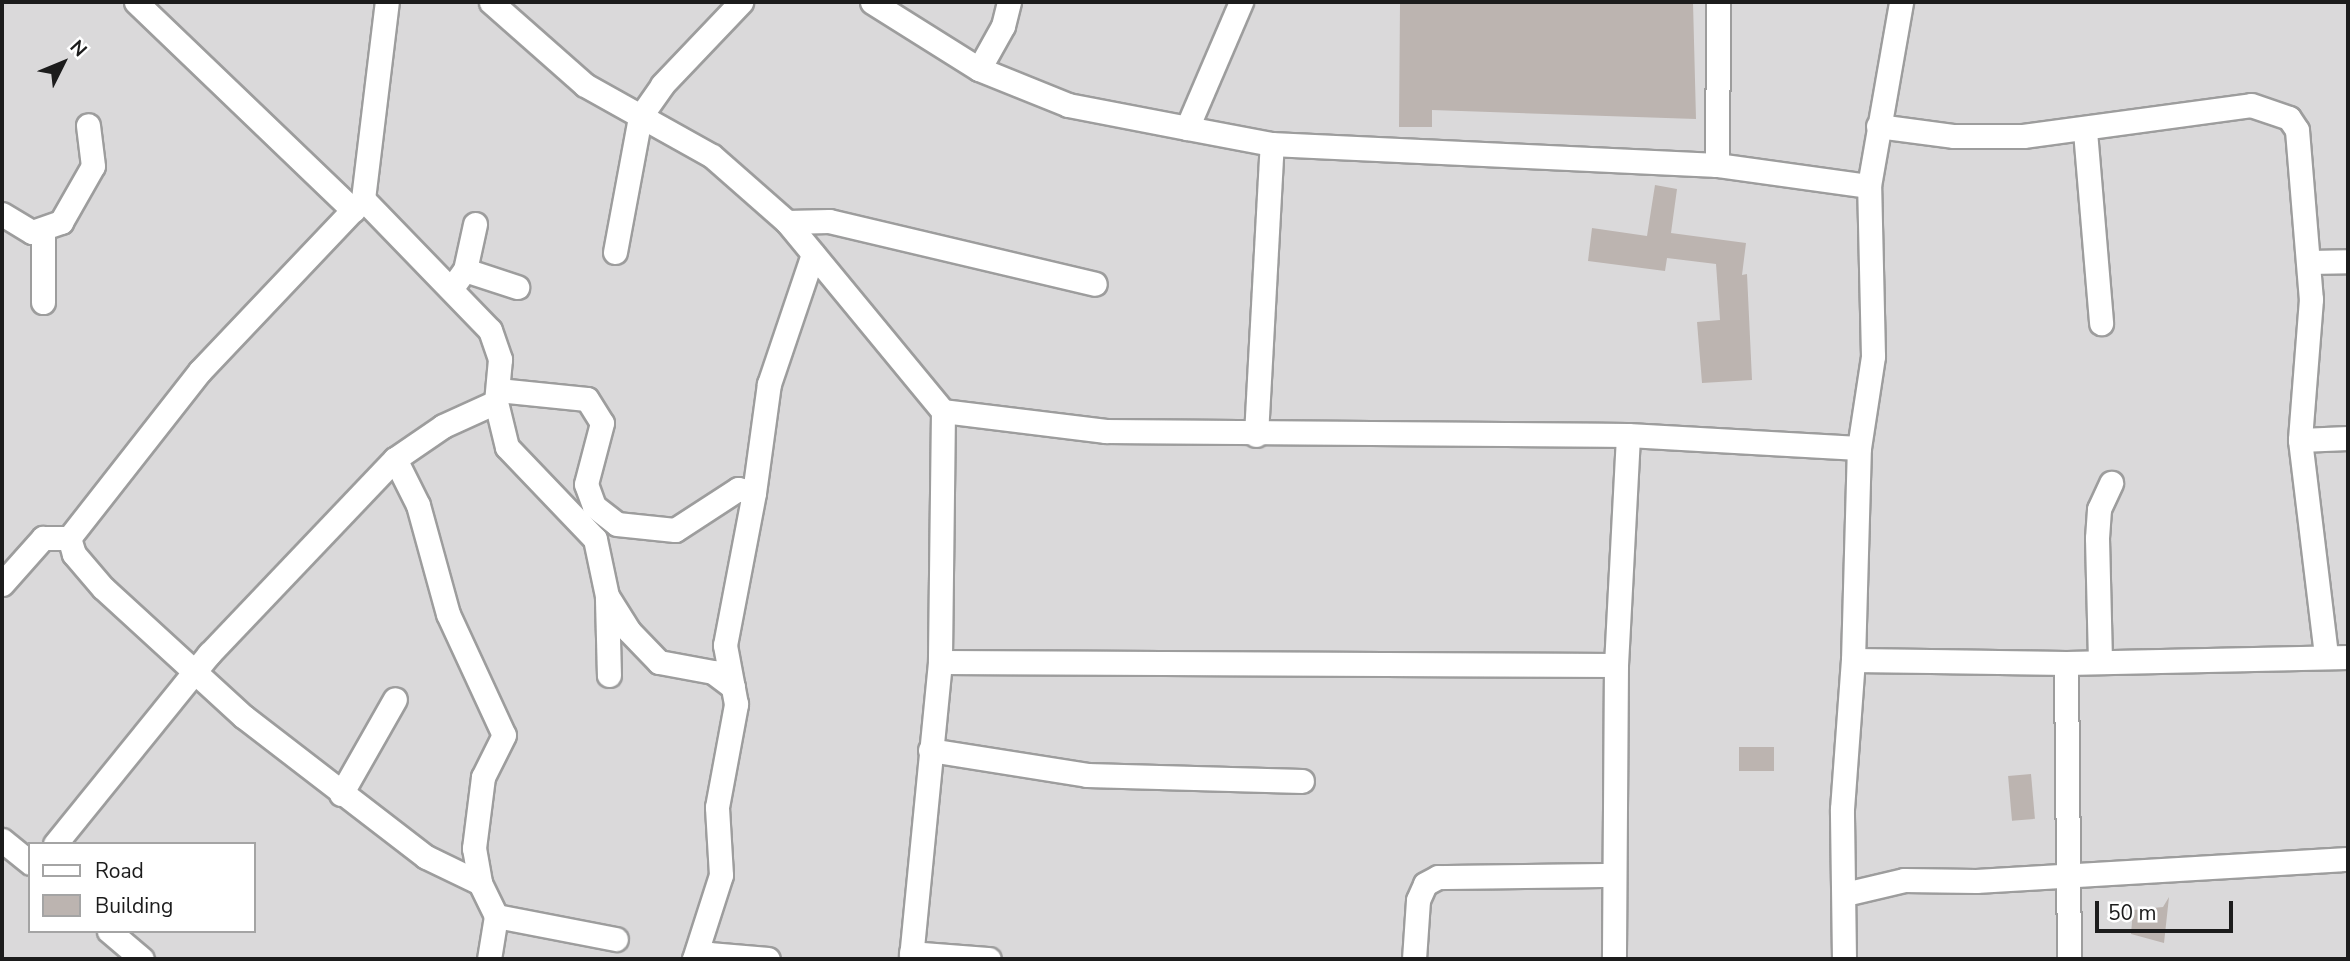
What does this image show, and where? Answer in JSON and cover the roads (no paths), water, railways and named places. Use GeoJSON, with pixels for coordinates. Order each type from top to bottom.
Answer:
{"type":"FeatureCollection","features":[{"type":"Feature","properties":{"kind":"street"},"geometry":{"type":"LineString","coordinates":[[136,2],[451,289],[490,330],[500,359],[497,396],[507,447],[595,539],[607,596],[609,675]]}},
{"type":"Feature","properties":{"kind":"street"},"geometry":{"type":"LineString","coordinates":[[69,538],[200,371],[358,205],[387,2]]}},
{"type":"Feature","properties":{"kind":"street"},"geometry":{"type":"LineString","coordinates":[[491,2],[585,85],[712,156],[787,222],[943,411],[940,662],[911,956],[989,959]]}},
{"type":"Feature","properties":{"kind":"street"},"geometry":{"type":"LineString","coordinates":[[615,251],[640,117],[662,85],[741,2]]}},
{"type":"Feature","properties":{"kind":"street"},"geometry":{"type":"LineString","coordinates":[[872,2],[979,69],[1068,105],[1272,144],[1717,165],[1869,186]]}},
{"type":"Feature","properties":{"kind":"street"},"geometry":{"type":"LineString","coordinates":[[979,69],[1003,26],[1009,2]]}},
{"type":"Feature","properties":{"kind":"street"},"geometry":{"type":"LineString","coordinates":[[1187,128],[1241,2]]}},
{"type":"Feature","properties":{"kind":"street"},"geometry":{"type":"LineString","coordinates":[[1717,165],[1718,2]]}},
{"type":"Feature","properties":{"kind":"street"},"geometry":{"type":"LineString","coordinates":[[1844,959],[1842,809],[1853,660],[1859,448],[1874,356],[1869,186],[1900,2]]}},
{"type":"Feature","properties":{"kind":"street"},"geometry":{"type":"LineString","coordinates":[[1853,660],[2066,663],[2337,656],[2300,440],[2309,262],[2297,130],[2289,118],[2251,105],[2085,131],[1954,136],[1878,126]]}},
{"type":"Feature","properties":{"kind":"street"},"geometry":{"type":"LineString","coordinates":[[43,232],[61,222],[93,166],[88,125]]}},
{"type":"Feature","properties":{"kind":"street"},"geometry":{"type":"LineString","coordinates":[[2085,131],[2101,323]]}},
{"type":"Feature","properties":{"kind":"street"},"geometry":{"type":"LineString","coordinates":[[1256,435],[1272,144]]}},
{"type":"Feature","properties":{"kind":"street"},"geometry":{"type":"LineString","coordinates":[[2,214],[43,232]]}},
{"type":"Feature","properties":{"kind":"street"},"geometry":{"type":"LineString","coordinates":[[787,222],[829,221],[1096,284]]}},
{"type":"Feature","properties":{"kind":"street"},"geometry":{"type":"LineString","coordinates":[[451,289],[465,270],[475,224]]}},
{"type":"Feature","properties":{"kind":"street"},"geometry":{"type":"LineString","coordinates":[[43,232],[43,302]]}},
{"type":"Feature","properties":{"kind":"street"},"geometry":{"type":"LineString","coordinates":[[694,959],[722,875],[717,807],[736,704],[725,645],[754,493],[767,394],[813,254]]}},
{"type":"Feature","properties":{"kind":"street"},"geometry":{"type":"LineString","coordinates":[[2309,262],[2348,261]]}},
{"type":"Feature","properties":{"kind":"street"},"geometry":{"type":"LineString","coordinates":[[465,270],[517,287]]}},
{"type":"Feature","properties":{"kind":"street"},"geometry":{"type":"LineString","coordinates":[[57,842],[195,672],[395,459],[443,426],[497,396],[587,399],[598,409],[602,423],[586,484],[594,506],[617,524],[675,530],[711,501],[738,489],[754,493]]}},
{"type":"Feature","properties":{"kind":"street"},"geometry":{"type":"LineString","coordinates":[[943,411],[1105,431],[1256,435],[1628,435],[1859,448]]}},
{"type":"Feature","properties":{"kind":"street"},"geometry":{"type":"LineString","coordinates":[[1614,959],[1611,875],[1616,665],[1628,435]]}},
{"type":"Feature","properties":{"kind":"street"},"geometry":{"type":"LineString","coordinates":[[2300,440],[2348,438]]}},
{"type":"Feature","properties":{"kind":"street"},"geometry":{"type":"LineString","coordinates":[[395,459],[418,505],[448,614],[504,735],[483,777],[474,849],[480,883],[496,916],[489,959]]}},
{"type":"Feature","properties":{"kind":"street"},"geometry":{"type":"LineString","coordinates":[[2100,661],[2097,538],[2099,509],[2112,483]]}},
{"type":"Feature","properties":{"kind":"street"},"geometry":{"type":"LineString","coordinates":[[2,583],[43,537],[69,538]]}},
{"type":"Feature","properties":{"kind":"street"},"geometry":{"type":"LineString","coordinates":[[69,538],[74,554],[103,588],[195,672],[341,794],[426,857],[480,883]]}},
{"type":"Feature","properties":{"kind":"street"},"geometry":{"type":"LineString","coordinates":[[607,596],[629,631],[659,662],[713,672],[733,687]]}},
{"type":"Feature","properties":{"kind":"street"},"geometry":{"type":"LineString","coordinates":[[940,662],[1616,665]]}},
{"type":"Feature","properties":{"kind":"street"},"geometry":{"type":"LineString","coordinates":[[2066,663],[2073,875],[2070,959]]}},
{"type":"Feature","properties":{"kind":"street"},"geometry":{"type":"LineString","coordinates":[[341,794],[395,699]]}},
{"type":"Feature","properties":{"kind":"street"},"geometry":{"type":"LineString","coordinates":[[930,750],[1087,775],[1302,781]]}},
{"type":"Feature","properties":{"kind":"street"},"geometry":{"type":"LineString","coordinates":[[2,840],[28,861]]}},
{"type":"Feature","properties":{"kind":"street"},"geometry":{"type":"LineString","coordinates":[[1845,894],[1905,880],[2073,875],[2348,859]]}},
{"type":"Feature","properties":{"kind":"street"},"geometry":{"type":"LineString","coordinates":[[1414,959],[1418,900],[1426,884],[1438,877],[1611,875]]}},
{"type":"Feature","properties":{"kind":"street"},"geometry":{"type":"LineString","coordinates":[[496,916],[616,939]]}},
{"type":"Feature","properties":{"kind":"street"},"geometry":{"type":"LineString","coordinates":[[112,933],[142,959]]}},
{"type":"Feature","properties":{"kind":"street"},"geometry":{"type":"LineString","coordinates":[[694,959],[709,954],[768,959]]}}]}
